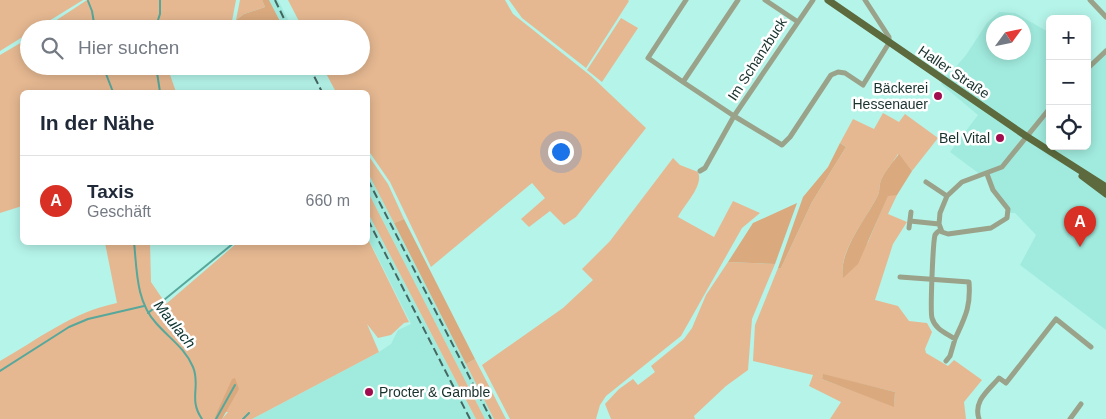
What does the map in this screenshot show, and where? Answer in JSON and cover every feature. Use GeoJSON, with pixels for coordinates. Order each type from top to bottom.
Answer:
{"type":"FeatureCollection","features":[{"type":"Feature","properties":{"kind":"main road","name":"Haller Straße"},"geometry":{"type":"LineString","coordinates":[[828,0],[1023,139],[1106,188]]}},
{"type":"Feature","properties":{"kind":"main road","name":"Haller Straße"},"geometry":{"type":"LineString","coordinates":[[1066,163],[1106,194]]}},
{"type":"Feature","properties":{"kind":"street","name":"Im Schanzbuck"},"geometry":{"type":"LineString","coordinates":[[686,0],[648,58],[734,116],[782,145],[790,137],[831,76],[838,72],[845,73],[863,85],[889,43]]}},
{"type":"Feature","properties":{"kind":"street"},"geometry":{"type":"LineString","coordinates":[[683,82],[738,0]]}},
{"type":"Feature","properties":{"kind":"street","name":"Im Schanzbuck"},"geometry":{"type":"LineString","coordinates":[[700,171],[710,161],[734,116],[798,22],[765,0]]}},
{"type":"Feature","properties":{"kind":"street"},"geometry":{"type":"LineString","coordinates":[[798,22],[813,0]]}},
{"type":"Feature","properties":{"kind":"street"},"geometry":{"type":"LineString","coordinates":[[866,0],[889,37],[889,43]]}},
{"type":"Feature","properties":{"kind":"street"},"geometry":{"type":"LineString","coordinates":[[1090,0],[1106,16]]}},
{"type":"Feature","properties":{"kind":"street"},"geometry":{"type":"LineString","coordinates":[[1091,65],[1106,51]]}},
{"type":"Feature","properties":{"kind":"street"},"geometry":{"type":"LineString","coordinates":[[955,339],[935,326],[931,317],[934,237],[940,227],[941,208],[947,196],[962,182],[987,174],[1005,164],[1023,139],[1046,113]]}},
{"type":"Feature","properties":{"kind":"street"},"geometry":{"type":"LineString","coordinates":[[911,212],[909,224],[940,227],[948,234],[991,228],[1007,218],[1008,209],[990,185],[987,174]]}},
{"type":"Feature","properties":{"kind":"street"},"geometry":{"type":"LineString","coordinates":[[926,182],[947,196]]}},
{"type":"Feature","properties":{"kind":"street"},"geometry":{"type":"LineString","coordinates":[[900,278],[969,282],[971,300],[967,314],[946,361]]}},
{"type":"Feature","properties":{"kind":"street"},"geometry":{"type":"LineString","coordinates":[[979,419],[976,410],[977,404],[999,378],[1006,383],[1056,319],[1092,347]]}},
{"type":"Feature","properties":{"kind":"street"},"geometry":{"type":"LineString","coordinates":[[1070,419],[1081,404]]}},
{"type":"Feature","properties":{"kind":"shaded area"},"geometry":{"type":"Polygon","coordinates":[[[0,0],[83,0],[51,20],[20,20],[20,39],[0,51],[0,0]]]}},
{"type":"Feature","properties":{"kind":"shaded area"},"geometry":{"type":"Polygon","coordinates":[[[87,0],[236,0],[232,20],[57,20],[87,0]]]}},
{"type":"Feature","properties":{"kind":"shaded area"},"geometry":{"type":"Polygon","coordinates":[[[240,0],[262,0],[265,7],[244,14],[236,20],[240,0]]]}},
{"type":"Feature","properties":{"kind":"shaded area"},"geometry":{"type":"Polygon","coordinates":[[[262,0],[269,0],[279,20],[236,20],[244,14],[265,7],[262,0]]]}},
{"type":"Feature","properties":{"kind":"shaded area"},"geometry":{"type":"Polygon","coordinates":[[[269,0],[278,0],[288,20],[279,20],[269,0]]]}},
{"type":"Feature","properties":{"kind":"shaded area"},"geometry":{"type":"Polygon","coordinates":[[[288,0],[505,0],[513,14],[591,76],[646,128],[576,217],[564,225],[550,211],[529,227],[521,219],[545,198],[532,183],[431,267],[390,182],[370,153],[370,90],[335,90],[327,75],[370,75],[370,20],[298,20],[288,0]]]}},
{"type":"Feature","properties":{"kind":"shaded area"},"geometry":{"type":"Polygon","coordinates":[[[509,0],[629,1],[586,68],[522,18],[509,0]]]}},
{"type":"Feature","properties":{"kind":"shaded area"},"geometry":{"type":"Polygon","coordinates":[[[999,12],[1018,15],[996,15],[999,12]]]}},
{"type":"Feature","properties":{"kind":"shaded area"},"geometry":{"type":"Polygon","coordinates":[[[621,18],[638,28],[602,82],[587,70],[621,18]]]}},
{"type":"Feature","properties":{"kind":"shaded area"},"geometry":{"type":"Polygon","coordinates":[[[1031,22],[1046,31],[1046,150],[1091,150],[1091,62],[1106,47],[1106,330],[1020,265],[1036,235],[1015,213],[1009,213],[993,190],[987,174],[981,175],[950,152],[978,115],[941,84],[966,55],[986,25],[986,60],[1031,60],[1031,22]]]}},
{"type":"Feature","properties":{"kind":"shaded area"},"geometry":{"type":"Polygon","coordinates":[[[20,43],[20,75],[170,75],[175,90],[20,90],[20,207],[0,213],[0,55],[20,43]]]}},
{"type":"Feature","properties":{"kind":"shaded area"},"geometry":{"type":"Polygon","coordinates":[[[883,113],[899,122],[905,114],[938,138],[912,171],[898,154],[887,170],[881,180],[878,195],[849,246],[845,256],[843,277],[868,242],[888,195],[897,195],[888,214],[907,222],[893,244],[875,300],[898,306],[909,321],[927,323],[932,332],[925,349],[926,353],[948,366],[954,360],[982,380],[964,402],[966,419],[830,419],[841,402],[809,386],[813,375],[753,361],[755,325],[778,268],[781,268],[812,202],[846,147],[840,143],[853,119],[874,129],[883,113]],[[823,375],[822,379],[894,406],[895,392],[823,375]]]}},
{"type":"Feature","properties":{"kind":"shaded area"},"geometry":{"type":"Polygon","coordinates":[[[840,143],[846,147],[812,202],[781,268],[778,268],[803,197],[828,167],[840,143]]]}},
{"type":"Feature","properties":{"kind":"shaded area"},"geometry":{"type":"Polygon","coordinates":[[[899,154],[912,171],[897,195],[888,196],[858,264],[843,278],[845,257],[849,246],[878,195],[880,182],[899,154]]]}},
{"type":"Feature","properties":{"kind":"shaded area"},"geometry":{"type":"Polygon","coordinates":[[[370,158],[388,184],[404,219],[394,223],[370,177],[370,158]]]}},
{"type":"Feature","properties":{"kind":"shaded area"},"geometry":{"type":"Polygon","coordinates":[[[673,158],[680,165],[698,172],[699,177],[696,189],[678,217],[714,237],[733,201],[760,213],[742,228],[681,336],[606,396],[600,405],[596,419],[510,419],[482,365],[563,308],[593,280],[582,269],[610,241],[673,158]]]}},
{"type":"Feature","properties":{"kind":"shaded area"},"geometry":{"type":"Polygon","coordinates":[[[370,177],[494,419],[485,419],[370,196],[370,177]]]}},
{"type":"Feature","properties":{"kind":"shaded area"},"geometry":{"type":"Polygon","coordinates":[[[370,196],[485,419],[476,419],[370,217],[370,196]]]}},
{"type":"Feature","properties":{"kind":"shaded area"},"geometry":{"type":"Polygon","coordinates":[[[797,203],[775,264],[728,262],[753,223],[797,203]]]}},
{"type":"Feature","properties":{"kind":"shaded area"},"geometry":{"type":"Polygon","coordinates":[[[370,217],[476,419],[252,419],[379,352],[391,344],[398,330],[411,324],[370,242],[370,217]]]}},
{"type":"Feature","properties":{"kind":"shaded area"},"geometry":{"type":"Polygon","coordinates":[[[404,219],[475,359],[466,364],[394,223],[404,219]]]}},
{"type":"Feature","properties":{"kind":"shaded area"},"geometry":{"type":"Polygon","coordinates":[[[370,243],[409,322],[404,323],[391,335],[378,338],[367,324],[379,352],[252,419],[222,419],[228,412],[217,413],[214,419],[0,419],[0,361],[70,320],[101,307],[117,303],[105,245],[150,245],[151,282],[166,304],[235,245],[370,245],[370,243]]]}},
{"type":"Feature","properties":{"kind":"shaded area"},"geometry":{"type":"Polygon","coordinates":[[[728,262],[775,264],[752,319],[748,370],[726,386],[694,416],[695,419],[611,419],[605,404],[619,389],[633,379],[638,385],[655,372],[651,366],[684,339],[692,328],[706,295],[728,262]]]}},
{"type":"Feature","properties":{"kind":"shaded area"},"geometry":{"type":"Polygon","coordinates":[[[475,359],[506,419],[494,419],[466,364],[475,359]]]}},
{"type":"Feature","properties":{"kind":"shaded area"},"geometry":{"type":"Polygon","coordinates":[[[823,374],[895,392],[894,407],[822,379],[823,374]]]}},
{"type":"Feature","properties":{"kind":"shaded area"},"geometry":{"type":"Polygon","coordinates":[[[235,378],[239,389],[222,419],[214,419],[232,379],[235,378]]]}},
{"type":"Feature","properties":{"kind":"waterway","name":"Maulach"},"geometry":{"type":"LineString","coordinates":[[158,20],[160,0]]}},
{"type":"Feature","properties":{"kind":"waterway"},"geometry":{"type":"LineString","coordinates":[[88,1],[94,20]]}},
{"type":"Feature","properties":{"kind":"waterway"},"geometry":{"type":"LineString","coordinates":[[106,75],[112,90]]}},
{"type":"Feature","properties":{"kind":"waterway","name":"Maulach"},"geometry":{"type":"LineString","coordinates":[[157,75],[160,90]]}},
{"type":"Feature","properties":{"kind":"waterway","name":"Maulach"},"geometry":{"type":"LineString","coordinates":[[134,245],[141,295],[149,314],[190,360],[196,380],[196,405],[202,419]]}},
{"type":"Feature","properties":{"kind":"waterway"},"geometry":{"type":"LineString","coordinates":[[148,313],[231,245]]}},
{"type":"Feature","properties":{"kind":"waterway"},"geometry":{"type":"LineString","coordinates":[[0,371],[69,327],[88,319],[144,306]]}},
{"type":"Feature","properties":{"kind":"waterway"},"geometry":{"type":"LineString","coordinates":[[216,419],[235,385]]}},
{"type":"Feature","properties":{"kind":"waterway"},"geometry":{"type":"LineString","coordinates":[[243,419],[249,413]]}},
{"type":"Feature","properties":{"kind":"railway"},"geometry":{"type":"LineString","coordinates":[[275,0],[285,20]]}},
{"type":"Feature","properties":{"kind":"railway"},"geometry":{"type":"LineString","coordinates":[[314,75],[321,90]]}},
{"type":"Feature","properties":{"kind":"railway"},"geometry":{"type":"LineString","coordinates":[[370,184],[491,419]]}},
{"type":"Feature","properties":{"kind":"railway"},"geometry":{"type":"LineString","coordinates":[[370,224],[470,419]]}},
{"type":"Feature","properties":{"kind":"place","name":"Bäckerei Hessenauer"},"geometry":{"type":"Point","coordinates":[938,96]}},
{"type":"Feature","properties":{"kind":"place","name":"Bel Vital"},"geometry":{"type":"Point","coordinates":[1000,138]}},
{"type":"Feature","properties":{"kind":"place","name":"Taxis"},"geometry":{"type":"Point","coordinates":[1080,247]}},
{"type":"Feature","properties":{"kind":"place","name":"Procter & Gamble"},"geometry":{"type":"Point","coordinates":[369,392]}}]}
